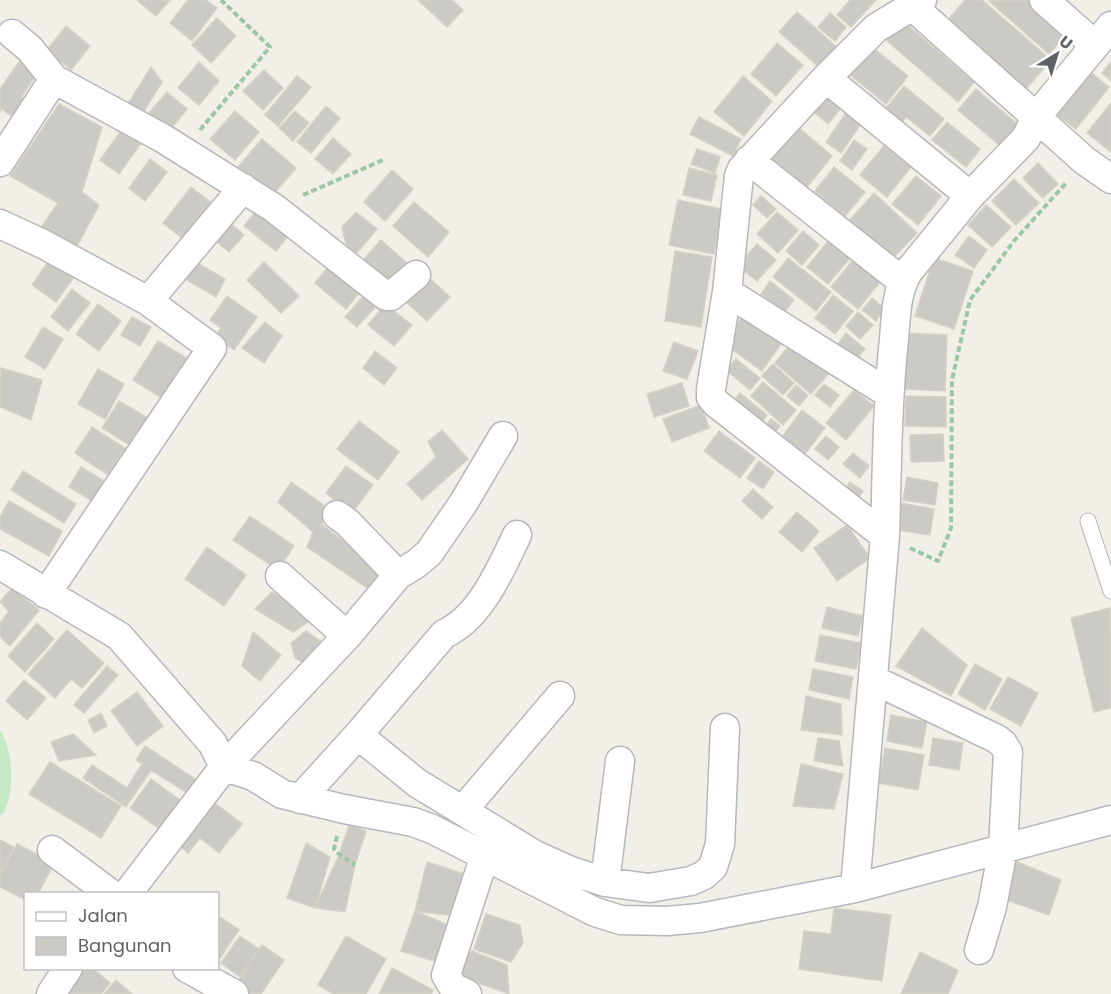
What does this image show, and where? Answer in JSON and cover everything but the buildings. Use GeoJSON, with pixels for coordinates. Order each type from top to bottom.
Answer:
{"type":"FeatureCollection","features":[{"type":"Feature","properties":{"kind":"street"},"geometry":{"type":"LineString","coordinates":[[855,888],[885,536],[888,393],[902,281],[970,196],[1026,138],[1036,117],[1103,36],[1044,0]]}},
{"type":"Feature","properties":{"kind":"street"},"geometry":{"type":"LineString","coordinates":[[885,536],[711,397],[728,292],[739,176],[749,160],[876,28],[916,3],[1036,117],[1085,161],[1111,179]]}},
{"type":"Feature","properties":{"kind":"street"},"geometry":{"type":"LineString","coordinates":[[4,32],[30,49],[54,79],[182,151],[274,208],[386,296],[391,296],[416,275]]}},
{"type":"Feature","properties":{"kind":"street"},"geometry":{"type":"LineString","coordinates":[[826,78],[970,196]]}},
{"type":"Feature","properties":{"kind":"street"},"geometry":{"type":"LineString","coordinates":[[0,162],[54,79]]}},
{"type":"Feature","properties":{"kind":"street"},"geometry":{"type":"LineString","coordinates":[[749,160],[902,281]]}},
{"type":"Feature","properties":{"kind":"street"},"geometry":{"type":"LineString","coordinates":[[148,301],[243,188]]}},
{"type":"Feature","properties":{"kind":"street"},"geometry":{"type":"LineString","coordinates":[[0,224],[43,244],[148,301],[211,346],[212,351],[46,594]]}},
{"type":"Feature","properties":{"kind":"street"},"geometry":{"type":"LineString","coordinates":[[728,292],[888,393]]}},
{"type":"Feature","properties":{"kind":"street"},"geometry":{"type":"LineString","coordinates":[[129,892],[224,767],[347,636],[398,575],[429,553],[464,502],[503,436]]}},
{"type":"Feature","properties":{"kind":"street"},"geometry":{"type":"LineString","coordinates":[[337,514],[398,575]]}},
{"type":"Feature","properties":{"kind":"street"},"geometry":{"type":"LineString","coordinates":[[300,799],[444,634],[459,627],[494,584],[517,535]]}},
{"type":"Feature","properties":{"kind":"street"},"geometry":{"type":"LineString","coordinates":[[0,565],[110,630],[130,646],[213,744],[224,767],[253,776],[282,794],[413,822],[432,829],[595,912],[621,920],[667,921],[700,918],[855,888],[1111,820]]}},
{"type":"Feature","properties":{"kind":"street"},"geometry":{"type":"LineString","coordinates":[[280,576],[347,636]]}},
{"type":"Feature","properties":{"kind":"street"},"geometry":{"type":"LineString","coordinates":[[874,680],[997,739],[1008,752],[1003,849],[992,907],[979,950]]}},
{"type":"Feature","properties":{"kind":"street"},"geometry":{"type":"LineString","coordinates":[[463,810],[560,696]]}},
{"type":"Feature","properties":{"kind":"street"},"geometry":{"type":"LineString","coordinates":[[358,735],[417,783],[535,855],[571,871],[605,882],[649,888],[691,881],[704,875],[713,867],[720,844],[725,728]]}},
{"type":"Feature","properties":{"kind":"street"},"geometry":{"type":"LineString","coordinates":[[605,882],[620,761]]}},
{"type":"Feature","properties":{"kind":"street"},"geometry":{"type":"LineString","coordinates":[[52,850],[108,892]]}},
{"type":"Feature","properties":{"kind":"street"},"geometry":{"type":"LineString","coordinates":[[467,994],[453,987],[446,975],[485,855]]}},
{"type":"Feature","properties":{"kind":"street"},"geometry":{"type":"LineString","coordinates":[[51,994],[67,970]]}},
{"type":"Feature","properties":{"kind":"street"},"geometry":{"type":"LineString","coordinates":[[189,970],[234,994]]}},
{"type":"Feature","properties":{"kind":"lane"},"geometry":{"type":"LineString","coordinates":[[1088,521],[1111,591]]}},
{"type":"Feature","properties":{"kind":"path"},"geometry":{"type":"LineString","coordinates":[[182,151],[270,47],[221,0]]}},
{"type":"Feature","properties":{"kind":"path"},"geometry":{"type":"LineString","coordinates":[[274,208],[383,160]]}},
{"type":"Feature","properties":{"kind":"path"},"geometry":{"type":"LineString","coordinates":[[938,561],[951,528],[952,380],[970,300],[1014,241],[1085,161]]}},
{"type":"Feature","properties":{"kind":"path"},"geometry":{"type":"LineString","coordinates":[[344,809],[334,849],[355,865]]}},
{"type":"Feature","properties":{"kind":"green space"},"geometry":{"type":"Polygon","coordinates":[[[0,730],[8,749],[11,784],[7,805],[3,814],[0,815],[0,730]]]}}]}
